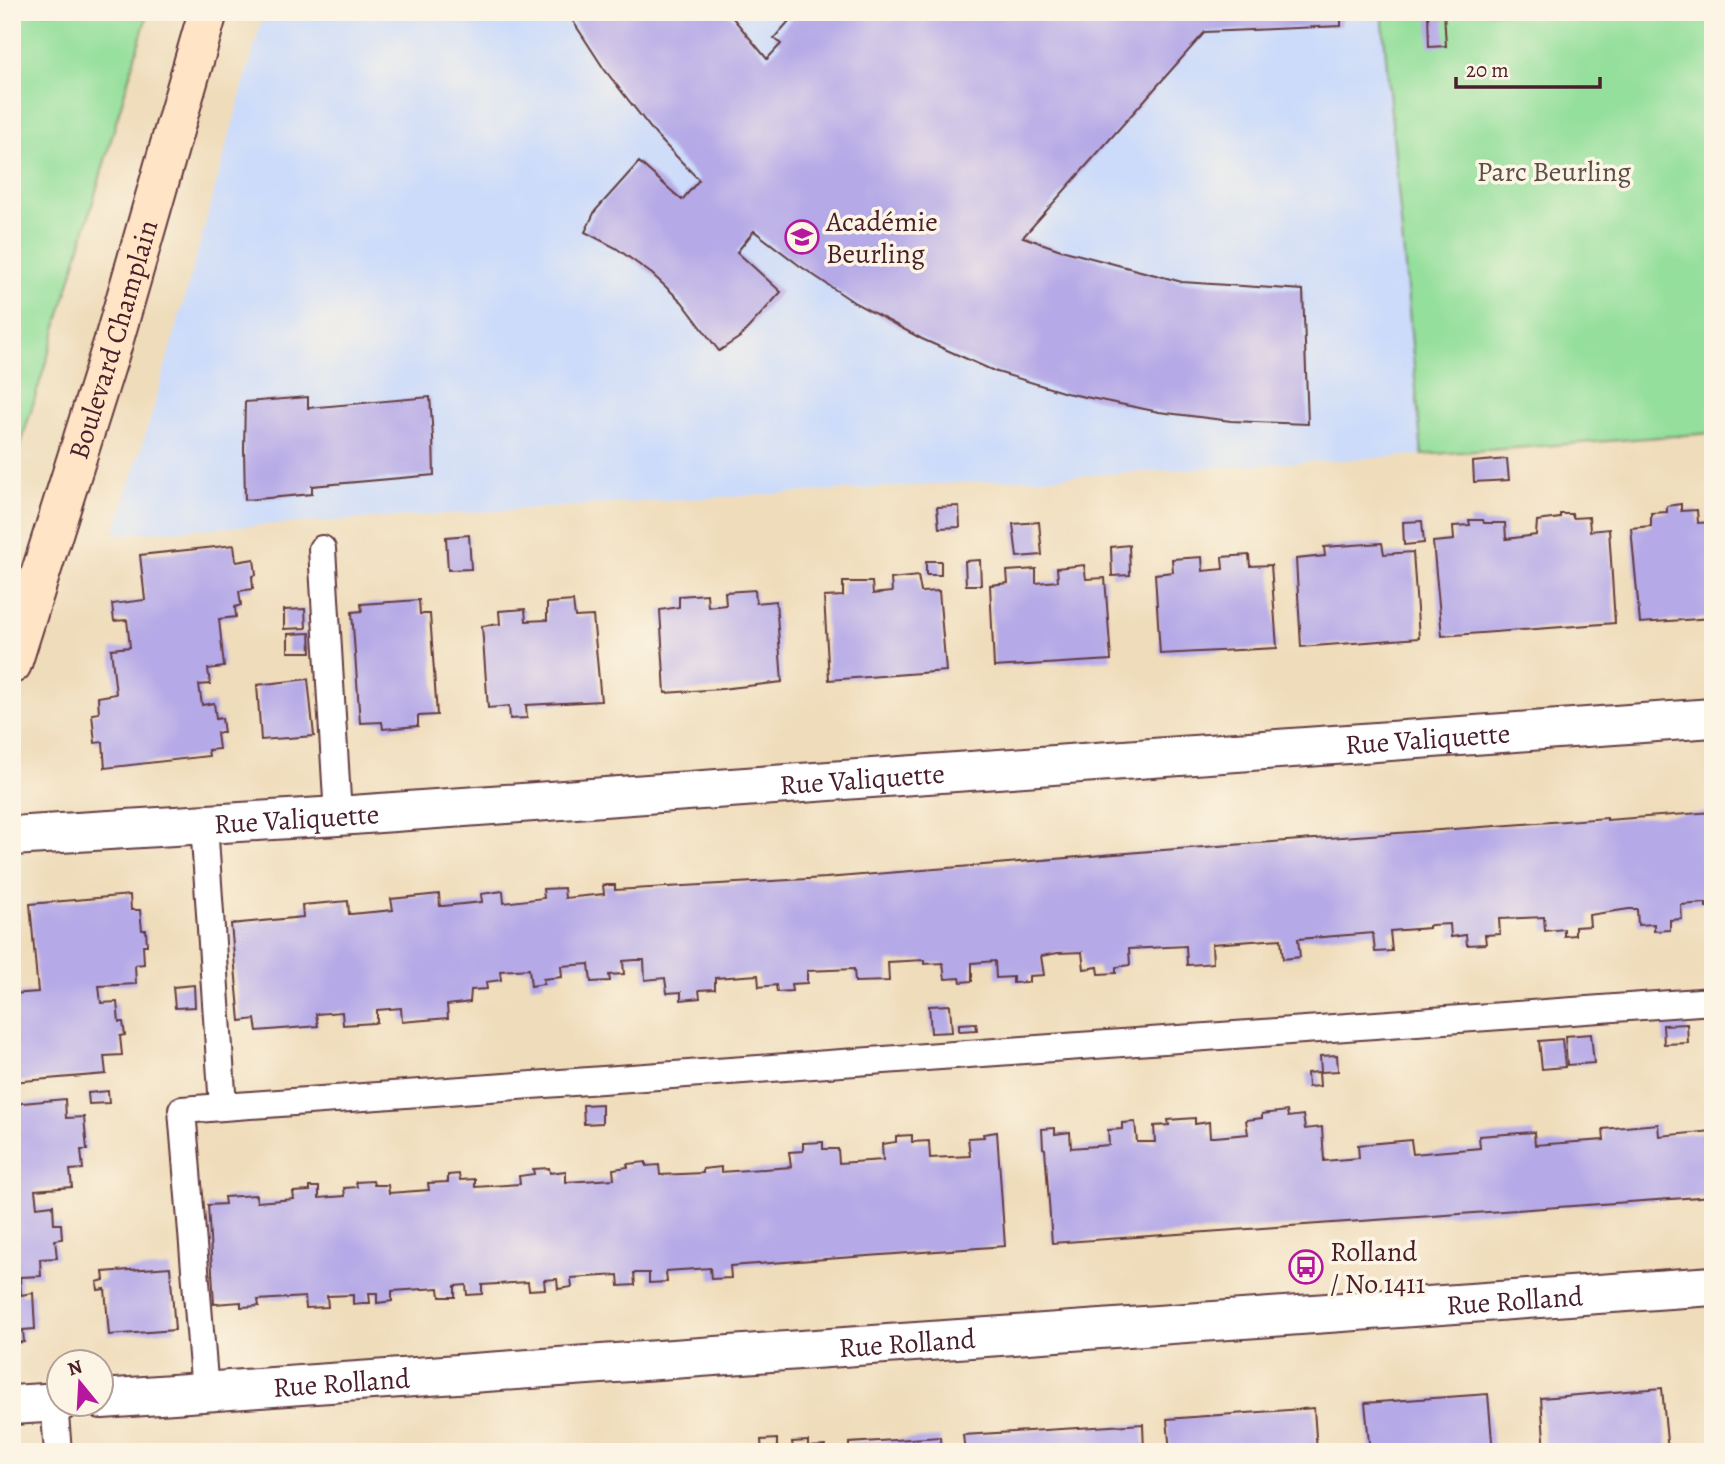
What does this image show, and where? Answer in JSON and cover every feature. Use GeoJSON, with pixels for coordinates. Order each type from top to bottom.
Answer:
{"type":"FeatureCollection","features":[{"type":"Feature","properties":{"kind":"main road","name":"Boulevard Champlain"},"geometry":{"type":"LineString","coordinates":[[12,664],[113,343],[208,12]]}},
{"type":"Feature","properties":{"kind":"street","name":"Rue Valiquette"},"geometry":{"type":"LineString","coordinates":[[12,836],[338,816],[1713,718]]}},
{"type":"Feature","properties":{"kind":"street","name":"Rue Rolland"},"geometry":{"type":"LineString","coordinates":[[116,1398],[1713,1286]]}},
{"type":"Feature","properties":{"kind":"street"},"geometry":{"type":"LineString","coordinates":[[12,1405],[46,1403]]}},
{"type":"Feature","properties":{"kind":"lane"},"geometry":{"type":"LineString","coordinates":[[322,550],[338,816]]}},
{"type":"Feature","properties":{"kind":"lane"},"geometry":{"type":"LineString","coordinates":[[204,824],[223,1107]]}},
{"type":"Feature","properties":{"kind":"lane"},"geometry":{"type":"LineString","coordinates":[[205,1392],[182,1110],[1713,1002]]}},
{"type":"Feature","properties":{"kind":"lane"},"geometry":{"type":"LineString","coordinates":[[57,1418],[58,1452]]}},
{"type":"Feature","properties":{"kind":"shaded area","name":"Académie Beurling"},"geometry":{"type":"Polygon","coordinates":[[[264,12],[1382,12],[1422,455],[114,534],[154,407],[264,12]]]}},
{"type":"Feature","properties":{"kind":"green space"},"geometry":{"type":"Polygon","coordinates":[[[12,12],[148,12],[12,473],[12,12]]]}},
{"type":"Feature","properties":{"kind":"green space","name":"Parc Beurling"},"geometry":{"type":"Polygon","coordinates":[[[1382,12],[1713,12],[1713,433],[1422,455],[1382,12]]]}},
{"type":"Feature","properties":{"kind":"building"},"geometry":{"type":"Polygon","coordinates":[[[567,12],[728,12],[767,59],[781,44],[774,38],[797,12],[1341,12],[1341,26],[1205,32],[1023,237],[1061,250],[1182,282],[1303,290],[1308,424],[1231,421],[1159,412],[1066,393],[994,371],[922,339],[855,303],[754,231],[737,252],[781,292],[740,337],[719,351],[682,302],[652,274],[616,248],[585,232],[595,211],[639,162],[682,200],[699,180],[656,135],[604,69],[567,12]]]}},
{"type":"Feature","properties":{"kind":"building"},"geometry":{"type":"Polygon","coordinates":[[[1428,12],[1444,12],[1446,46],[1429,47],[1428,12]]]}},
{"type":"Feature","properties":{"kind":"building"},"geometry":{"type":"Polygon","coordinates":[[[308,397],[308,408],[430,397],[434,475],[312,486],[312,494],[245,500],[245,402],[308,397]]]}},
{"type":"Feature","properties":{"kind":"building"},"geometry":{"type":"Polygon","coordinates":[[[1507,459],[1509,480],[1474,482],[1473,462],[1507,459]]]}},
{"type":"Feature","properties":{"kind":"building"},"geometry":{"type":"Polygon","coordinates":[[[1681,504],[1681,511],[1697,510],[1698,523],[1713,522],[1713,618],[1640,623],[1631,528],[1651,526],[1651,513],[1667,512],[1667,506],[1681,504]]]}},
{"type":"Feature","properties":{"kind":"building"},"geometry":{"type":"Polygon","coordinates":[[[959,506],[960,527],[939,528],[937,507],[959,506]]]}},
{"type":"Feature","properties":{"kind":"building"},"geometry":{"type":"Polygon","coordinates":[[[1560,514],[1572,514],[1573,518],[1589,517],[1590,531],[1609,529],[1615,623],[1442,636],[1433,542],[1454,540],[1453,526],[1470,525],[1469,520],[1505,523],[1506,539],[1536,535],[1537,521],[1560,518],[1560,514]]]}},
{"type":"Feature","properties":{"kind":"building"},"geometry":{"type":"Polygon","coordinates":[[[1422,521],[1424,543],[1404,545],[1403,522],[1422,521]]]}},
{"type":"Feature","properties":{"kind":"building"},"geometry":{"type":"Polygon","coordinates":[[[1039,522],[1042,555],[1017,557],[1013,524],[1039,522]]]}},
{"type":"Feature","properties":{"kind":"building"},"geometry":{"type":"Polygon","coordinates":[[[469,535],[471,569],[448,570],[446,537],[469,535]]]}},
{"type":"Feature","properties":{"kind":"building"},"geometry":{"type":"Polygon","coordinates":[[[1382,543],[1384,554],[1413,552],[1419,638],[1301,647],[1296,559],[1325,556],[1324,547],[1382,543]]]}},
{"type":"Feature","properties":{"kind":"building"},"geometry":{"type":"Polygon","coordinates":[[[234,545],[236,562],[254,559],[256,575],[252,576],[253,589],[239,591],[241,605],[235,607],[236,617],[219,619],[224,667],[208,669],[210,684],[199,685],[202,705],[214,703],[216,719],[222,718],[224,733],[217,733],[219,749],[208,750],[209,756],[105,768],[103,742],[95,743],[92,714],[99,713],[98,697],[116,694],[111,649],[130,647],[127,620],[114,621],[112,604],[145,600],[140,555],[234,545]]]}},
{"type":"Feature","properties":{"kind":"building"},"geometry":{"type":"Polygon","coordinates":[[[1129,545],[1130,575],[1112,576],[1111,547],[1129,545]]]}},
{"type":"Feature","properties":{"kind":"building"},"geometry":{"type":"Polygon","coordinates":[[[1249,555],[1250,566],[1271,565],[1277,648],[1160,654],[1155,574],[1173,572],[1172,559],[1202,557],[1203,571],[1223,569],[1222,557],[1249,555]]]}},
{"type":"Feature","properties":{"kind":"building"},"geometry":{"type":"Polygon","coordinates":[[[980,560],[981,585],[966,585],[965,561],[980,560]]]}},
{"type":"Feature","properties":{"kind":"building"},"geometry":{"type":"Polygon","coordinates":[[[926,561],[941,561],[941,575],[926,575],[926,561]]]}},
{"type":"Feature","properties":{"kind":"building"},"geometry":{"type":"Polygon","coordinates":[[[1084,565],[1086,579],[1105,578],[1111,660],[994,667],[990,585],[1008,583],[1007,571],[1036,569],[1036,583],[1058,581],[1057,568],[1084,565]]]}},
{"type":"Feature","properties":{"kind":"building"},"geometry":{"type":"Polygon","coordinates":[[[918,576],[921,592],[939,591],[946,671],[829,680],[824,597],[843,596],[843,582],[872,582],[873,594],[892,592],[891,579],[918,576]]]}},
{"type":"Feature","properties":{"kind":"building"},"geometry":{"type":"Polygon","coordinates":[[[755,590],[756,603],[776,601],[782,682],[665,693],[660,610],[679,607],[679,596],[707,594],[708,607],[726,605],[725,592],[755,590]]]}},
{"type":"Feature","properties":{"kind":"building"},"geometry":{"type":"Polygon","coordinates":[[[419,600],[420,614],[430,614],[437,715],[418,716],[418,726],[383,729],[382,722],[360,723],[352,612],[362,611],[361,604],[419,600]]]}},
{"type":"Feature","properties":{"kind":"building"},"geometry":{"type":"Polygon","coordinates":[[[573,601],[575,617],[593,616],[601,701],[526,705],[527,718],[510,719],[509,706],[488,708],[482,626],[500,624],[499,611],[525,609],[526,621],[547,620],[547,603],[573,601]]]}},
{"type":"Feature","properties":{"kind":"building"},"geometry":{"type":"Polygon","coordinates":[[[305,609],[306,628],[284,629],[284,610],[305,609]]]}},
{"type":"Feature","properties":{"kind":"building"},"geometry":{"type":"Polygon","coordinates":[[[310,633],[311,652],[288,652],[288,634],[310,633]]]}},
{"type":"Feature","properties":{"kind":"building"},"geometry":{"type":"Polygon","coordinates":[[[308,679],[314,736],[261,740],[257,685],[308,679]]]}},
{"type":"Feature","properties":{"kind":"building"},"geometry":{"type":"Polygon","coordinates":[[[1713,812],[1713,907],[1706,907],[1706,903],[1681,905],[1682,919],[1670,920],[1670,930],[1654,931],[1654,924],[1638,925],[1637,909],[1629,909],[1589,915],[1590,926],[1575,927],[1575,935],[1564,936],[1564,929],[1545,931],[1544,917],[1499,919],[1500,934],[1485,935],[1486,944],[1467,945],[1466,935],[1451,937],[1450,924],[1431,925],[1429,928],[1390,931],[1392,951],[1375,952],[1373,933],[1298,939],[1300,957],[1283,959],[1281,939],[1212,944],[1213,963],[1203,964],[1187,965],[1186,946],[1129,949],[1130,965],[1116,967],[1116,973],[1099,974],[1098,967],[1084,969],[1082,952],[1058,953],[1041,956],[1044,975],[1029,976],[1029,982],[1013,983],[1013,977],[996,978],[995,961],[972,963],[972,981],[961,982],[960,978],[945,979],[943,963],[924,964],[924,960],[888,962],[889,981],[855,982],[854,969],[807,971],[807,983],[791,984],[792,991],[777,992],[776,985],[759,987],[758,975],[715,978],[715,989],[699,990],[700,998],[681,1000],[681,992],[667,993],[665,978],[645,980],[644,960],[635,960],[623,961],[624,974],[609,975],[610,981],[591,982],[589,964],[561,966],[562,977],[543,979],[544,984],[531,986],[529,969],[500,971],[501,980],[486,982],[487,989],[471,990],[470,1002],[447,1005],[448,1018],[402,1022],[401,1008],[377,1010],[377,1022],[374,1023],[343,1025],[342,1012],[316,1014],[318,1026],[257,1031],[255,1019],[240,1021],[231,924],[303,917],[302,905],[348,901],[351,914],[393,910],[391,899],[439,894],[440,906],[443,906],[482,902],[481,894],[503,891],[504,903],[544,898],[543,889],[564,888],[565,898],[604,894],[603,885],[615,885],[615,890],[826,878],[1163,850],[1713,812]]]}},
{"type":"Feature","properties":{"kind":"building"},"geometry":{"type":"Polygon","coordinates":[[[130,895],[131,910],[140,910],[142,930],[146,930],[147,945],[143,945],[144,964],[135,965],[136,984],[99,986],[101,1003],[117,1002],[119,1022],[123,1022],[125,1035],[120,1036],[122,1055],[104,1056],[106,1074],[12,1082],[12,994],[38,992],[30,904],[130,895]]]}},
{"type":"Feature","properties":{"kind":"building"},"geometry":{"type":"Polygon","coordinates":[[[194,985],[195,1007],[175,1008],[173,987],[194,985]]]}},
{"type":"Feature","properties":{"kind":"building"},"geometry":{"type":"Polygon","coordinates":[[[950,1005],[952,1032],[931,1033],[929,1006],[950,1005]]]}},
{"type":"Feature","properties":{"kind":"building"},"geometry":{"type":"Polygon","coordinates":[[[976,1023],[977,1030],[959,1031],[959,1024],[976,1023]]]}},
{"type":"Feature","properties":{"kind":"building"},"geometry":{"type":"Polygon","coordinates":[[[1687,1024],[1688,1043],[1664,1044],[1663,1025],[1687,1024]]]}},
{"type":"Feature","properties":{"kind":"building"},"geometry":{"type":"Polygon","coordinates":[[[1591,1034],[1594,1063],[1567,1065],[1565,1036],[1591,1034]]]}},
{"type":"Feature","properties":{"kind":"building"},"geometry":{"type":"Polygon","coordinates":[[[1562,1039],[1565,1067],[1542,1069],[1539,1041],[1562,1039]]]}},
{"type":"Feature","properties":{"kind":"building"},"geometry":{"type":"Polygon","coordinates":[[[1337,1055],[1338,1071],[1321,1072],[1320,1056],[1337,1055]]]}},
{"type":"Feature","properties":{"kind":"building"},"geometry":{"type":"Polygon","coordinates":[[[1319,1072],[1320,1086],[1308,1087],[1307,1073],[1319,1072]]]}},
{"type":"Feature","properties":{"kind":"building"},"geometry":{"type":"Polygon","coordinates":[[[108,1091],[109,1103],[89,1104],[88,1093],[108,1091]]]}},
{"type":"Feature","properties":{"kind":"building"},"geometry":{"type":"Polygon","coordinates":[[[65,1099],[66,1118],[84,1117],[87,1150],[81,1150],[83,1169],[70,1170],[72,1187],[35,1190],[37,1207],[53,1205],[54,1224],[61,1224],[62,1239],[55,1240],[57,1258],[40,1259],[41,1276],[20,1277],[21,1295],[33,1293],[35,1329],[23,1330],[24,1342],[12,1343],[12,1104],[65,1099]]]}},
{"type":"Feature","properties":{"kind":"building"},"geometry":{"type":"Polygon","coordinates":[[[602,1104],[602,1123],[584,1124],[583,1105],[602,1104]]]}},
{"type":"Feature","properties":{"kind":"building"},"geometry":{"type":"Polygon","coordinates":[[[1287,1111],[1288,1117],[1303,1115],[1305,1129],[1322,1127],[1324,1161],[1359,1158],[1358,1145],[1411,1140],[1413,1154],[1480,1148],[1479,1136],[1534,1132],[1535,1145],[1604,1140],[1603,1129],[1658,1124],[1659,1136],[1713,1131],[1713,1196],[1052,1243],[1042,1129],[1055,1128],[1055,1134],[1070,1132],[1071,1148],[1109,1145],[1108,1130],[1122,1129],[1122,1123],[1135,1122],[1137,1142],[1155,1142],[1154,1126],[1169,1125],[1168,1120],[1195,1118],[1195,1124],[1209,1122],[1210,1137],[1215,1137],[1248,1134],[1246,1120],[1262,1118],[1262,1114],[1287,1111]]]}},
{"type":"Feature","properties":{"kind":"building"},"geometry":{"type":"Polygon","coordinates":[[[997,1132],[1005,1246],[730,1266],[731,1278],[711,1279],[710,1268],[666,1271],[667,1282],[649,1283],[649,1273],[634,1273],[635,1285],[619,1286],[618,1275],[571,1278],[572,1287],[558,1289],[557,1279],[544,1280],[545,1289],[529,1290],[528,1282],[482,1285],[482,1294],[467,1295],[466,1285],[455,1286],[455,1297],[440,1297],[439,1288],[392,1291],[392,1301],[377,1303],[377,1293],[369,1293],[370,1303],[353,1304],[353,1295],[327,1296],[328,1307],[306,1308],[305,1297],[258,1300],[259,1306],[241,1307],[241,1302],[214,1304],[208,1205],[225,1204],[224,1197],[256,1195],[257,1202],[294,1199],[293,1192],[310,1191],[310,1187],[319,1187],[319,1198],[345,1196],[344,1188],[357,1187],[356,1182],[373,1181],[374,1185],[388,1185],[389,1193],[429,1190],[428,1183],[448,1182],[448,1175],[459,1174],[460,1180],[475,1179],[475,1187],[520,1184],[519,1176],[534,1174],[533,1169],[549,1168],[550,1173],[566,1171],[566,1182],[614,1179],[613,1169],[646,1162],[646,1166],[659,1165],[660,1175],[703,1173],[703,1169],[721,1167],[721,1172],[791,1167],[789,1152],[803,1151],[803,1143],[823,1142],[823,1149],[838,1149],[839,1163],[883,1160],[882,1144],[896,1142],[896,1136],[912,1135],[912,1142],[929,1141],[930,1158],[970,1156],[968,1138],[984,1137],[983,1134],[997,1132]]]}},
{"type":"Feature","properties":{"kind":"building"},"geometry":{"type":"Polygon","coordinates":[[[170,1267],[175,1330],[109,1335],[105,1289],[98,1290],[97,1282],[104,1280],[103,1272],[170,1267]]]}},
{"type":"Feature","properties":{"kind":"building"},"geometry":{"type":"Polygon","coordinates":[[[1662,1388],[1668,1452],[1545,1452],[1541,1398],[1662,1388]]]}},
{"type":"Feature","properties":{"kind":"building"},"geometry":{"type":"Polygon","coordinates":[[[1488,1394],[1493,1452],[1370,1452],[1365,1403],[1488,1394]]]}},
{"type":"Feature","properties":{"kind":"building"},"geometry":{"type":"Polygon","coordinates":[[[1314,1408],[1317,1452],[1170,1452],[1167,1419],[1314,1408]]]}},
{"type":"Feature","properties":{"kind":"building"},"geometry":{"type":"Polygon","coordinates":[[[1143,1424],[1144,1452],[965,1452],[963,1435],[1143,1424]]]}},
{"type":"Feature","properties":{"kind":"building"},"geometry":{"type":"Polygon","coordinates":[[[940,1437],[941,1452],[849,1452],[849,1443],[940,1437]]]}},
{"type":"Feature","properties":{"kind":"building"},"geometry":{"type":"Polygon","coordinates":[[[777,1439],[777,1449],[793,1448],[792,1442],[808,1441],[808,1447],[825,1446],[826,1452],[762,1452],[761,1440],[777,1439]]]}},
{"type":"Feature","properties":{"kind":"building"},"geometry":{"type":"Polygon","coordinates":[[[693,1446],[694,1452],[678,1452],[678,1447],[693,1446]]]}},
{"type":"Feature","properties":{"kind":"building"},"geometry":{"type":"Polygon","coordinates":[[[663,1448],[663,1452],[647,1452],[647,1449],[663,1448]]]}},
{"type":"Feature","properties":{"kind":"place","name":"Académie Beurling"},"geometry":{"type":"Point","coordinates":[802,237]}},
{"type":"Feature","properties":{"kind":"place","name":"Rolland / No 1411"},"geometry":{"type":"Point","coordinates":[1306,1267]}}]}
